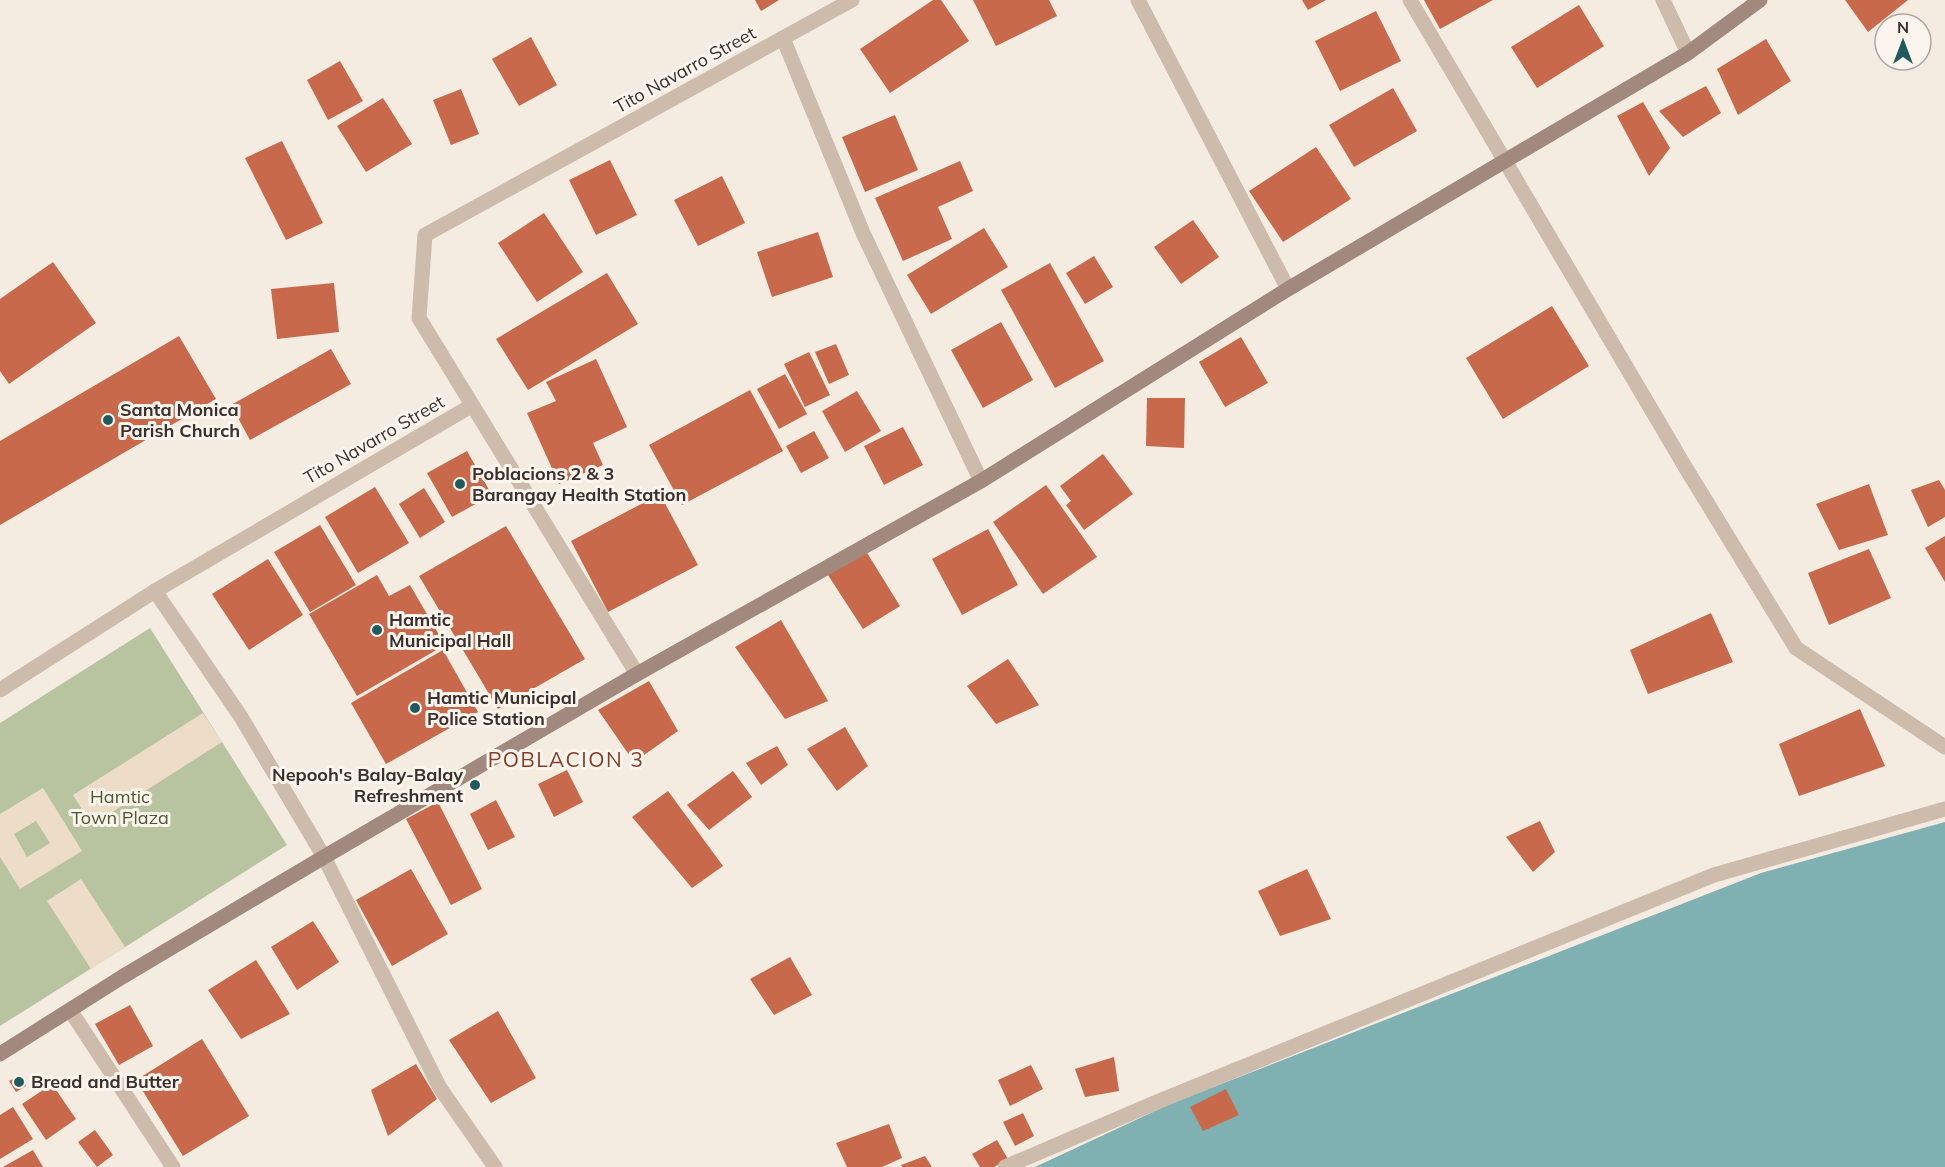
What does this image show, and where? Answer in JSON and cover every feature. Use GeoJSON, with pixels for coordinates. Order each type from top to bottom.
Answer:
{"type":"FeatureCollection","features":[{"type":"Feature","properties":{"kind":"main road"},"geometry":{"type":"LineString","coordinates":[[0,1054],[324,857],[637,674],[981,481],[1288,289],[1688,52],[1760,0]]}},
{"type":"Feature","properties":{"kind":"street","name":"Tito Navarro Street"},"geometry":{"type":"LineString","coordinates":[[0,690],[155,591],[471,406],[419,318],[425,235],[852,0]]}},
{"type":"Feature","properties":{"kind":"street"},"geometry":{"type":"LineString","coordinates":[[1138,0],[1288,289]]}},
{"type":"Feature","properties":{"kind":"street"},"geometry":{"type":"LineString","coordinates":[[1410,0],[1687,470],[1796,648],[1945,747]]}},
{"type":"Feature","properties":{"kind":"street"},"geometry":{"type":"LineString","coordinates":[[1663,0],[1688,52]]}},
{"type":"Feature","properties":{"kind":"street"},"geometry":{"type":"LineString","coordinates":[[783,38],[863,233],[981,481]]}},
{"type":"Feature","properties":{"kind":"street"},"geometry":{"type":"LineString","coordinates":[[471,406],[637,674]]}},
{"type":"Feature","properties":{"kind":"street"},"geometry":{"type":"LineString","coordinates":[[155,591],[241,717],[324,857],[440,1088],[495,1167]]}},
{"type":"Feature","properties":{"kind":"street"},"geometry":{"type":"LineString","coordinates":[[1005,1167],[1179,1093],[1714,875],[1945,809]]}},
{"type":"Feature","properties":{"kind":"street"},"geometry":{"type":"LineString","coordinates":[[70,1010],[173,1167]]}},
{"type":"Feature","properties":{"kind":"green space","name":"Hamtic Town Plaza"},"geometry":{"type":"Polygon","coordinates":[[[150,628],[287,845],[0,1026],[0,723],[150,628]]]}},
{"type":"Feature","properties":{"kind":"shaded area"},"geometry":{"type":"Polygon","coordinates":[[[203,713],[222,742],[92,825],[73,795],[203,713]]]}},
{"type":"Feature","properties":{"kind":"shaded area"},"geometry":{"type":"Polygon","coordinates":[[[43,788],[82,851],[20,889],[0,857],[0,814],[43,788]],[[36,821],[14,834],[27,857],[50,843],[36,821]]]}},
{"type":"Feature","properties":{"kind":"shaded area"},"geometry":{"type":"Polygon","coordinates":[[[81,879],[125,947],[91,969],[47,901],[81,879]]]}},
{"type":"Feature","properties":{"kind":"water"},"geometry":{"type":"Polygon","coordinates":[[[1945,822],[1945,1167],[1035,1167],[1170,1104],[1761,873],[1945,822]]]}},
{"type":"Feature","properties":{"kind":"building"},"geometry":{"type":"Polygon","coordinates":[[[755,0],[779,0],[761,11],[755,0]]]}},
{"type":"Feature","properties":{"kind":"building"},"geometry":{"type":"Polygon","coordinates":[[[933,0],[941,0],[969,41],[890,93],[860,49],[933,0]]]}},
{"type":"Feature","properties":{"kind":"building"},"geometry":{"type":"Polygon","coordinates":[[[973,0],[1049,0],[1057,16],[996,46],[973,0]]]}},
{"type":"Feature","properties":{"kind":"building"},"geometry":{"type":"Polygon","coordinates":[[[1302,0],[1326,0],[1308,10],[1302,0]]]}},
{"type":"Feature","properties":{"kind":"building"},"geometry":{"type":"Polygon","coordinates":[[[1424,0],[1493,0],[1440,29],[1424,0]]]}},
{"type":"Feature","properties":{"kind":"building"},"geometry":{"type":"Polygon","coordinates":[[[1845,0],[1908,0],[1893,12],[1873,12],[1873,28],[1868,32],[1845,0]]]}},
{"type":"Feature","properties":{"kind":"building"},"geometry":{"type":"Polygon","coordinates":[[[1579,5],[1604,46],[1537,88],[1511,47],[1579,5]]]}},
{"type":"Feature","properties":{"kind":"building"},"geometry":{"type":"Polygon","coordinates":[[[1376,11],[1401,61],[1340,91],[1315,41],[1376,11]]]}},
{"type":"Feature","properties":{"kind":"building"},"geometry":{"type":"Polygon","coordinates":[[[531,37],[557,85],[519,106],[492,59],[531,37]]]}},
{"type":"Feature","properties":{"kind":"building"},"geometry":{"type":"Polygon","coordinates":[[[1766,39],[1791,81],[1738,115],[1717,69],[1766,39]]]}},
{"type":"Feature","properties":{"kind":"building"},"geometry":{"type":"Polygon","coordinates":[[[340,61],[363,101],[328,120],[307,80],[340,61]]]}},
{"type":"Feature","properties":{"kind":"building"},"geometry":{"type":"Polygon","coordinates":[[[1706,86],[1721,113],[1683,137],[1659,111],[1706,86]]]}},
{"type":"Feature","properties":{"kind":"building"},"geometry":{"type":"Polygon","coordinates":[[[1393,88],[1417,131],[1354,167],[1329,125],[1393,88]]]}},
{"type":"Feature","properties":{"kind":"building"},"geometry":{"type":"Polygon","coordinates":[[[461,89],[479,134],[451,145],[433,100],[461,89]]]}},
{"type":"Feature","properties":{"kind":"building"},"geometry":{"type":"Polygon","coordinates":[[[383,98],[412,144],[366,172],[337,126],[383,98]]]}},
{"type":"Feature","properties":{"kind":"building"},"geometry":{"type":"Polygon","coordinates":[[[1643,102],[1670,148],[1649,176],[1617,116],[1643,102]]]}},
{"type":"Feature","properties":{"kind":"building"},"geometry":{"type":"Polygon","coordinates":[[[895,115],[918,170],[865,192],[842,137],[895,115]]]}},
{"type":"Feature","properties":{"kind":"building"},"geometry":{"type":"Polygon","coordinates":[[[282,141],[323,223],[286,240],[245,158],[282,141]]]}},
{"type":"Feature","properties":{"kind":"building"},"geometry":{"type":"Polygon","coordinates":[[[1316,147],[1351,199],[1283,242],[1249,191],[1316,147]]]}},
{"type":"Feature","properties":{"kind":"building"},"geometry":{"type":"Polygon","coordinates":[[[610,160],[637,215],[596,235],[569,180],[610,160]]]}},
{"type":"Feature","properties":{"kind":"building"},"geometry":{"type":"Polygon","coordinates":[[[960,161],[973,191],[938,207],[952,239],[903,261],[875,198],[960,161]]]}},
{"type":"Feature","properties":{"kind":"building"},"geometry":{"type":"Polygon","coordinates":[[[722,176],[745,223],[698,246],[674,200],[722,176]]]}},
{"type":"Feature","properties":{"kind":"building"},"geometry":{"type":"Polygon","coordinates":[[[544,213],[583,272],[537,302],[498,243],[544,213]]]}},
{"type":"Feature","properties":{"kind":"building"},"geometry":{"type":"Polygon","coordinates":[[[1193,220],[1219,257],[1181,284],[1154,247],[1193,220]]]}},
{"type":"Feature","properties":{"kind":"building"},"geometry":{"type":"Polygon","coordinates":[[[984,228],[1008,267],[931,314],[907,275],[984,228]]]}},
{"type":"Feature","properties":{"kind":"building"},"geometry":{"type":"Polygon","coordinates":[[[818,232],[833,277],[772,297],[757,252],[818,232]]]}},
{"type":"Feature","properties":{"kind":"building"},"geometry":{"type":"Polygon","coordinates":[[[1094,256],[1113,287],[1085,304],[1066,273],[1094,256]]]}},
{"type":"Feature","properties":{"kind":"building"},"geometry":{"type":"Polygon","coordinates":[[[53,262],[96,323],[9,384],[0,371],[0,299],[53,262]]]}},
{"type":"Feature","properties":{"kind":"building"},"geometry":{"type":"Polygon","coordinates":[[[1050,263],[1104,361],[1055,388],[1001,290],[1050,263]]]}},
{"type":"Feature","properties":{"kind":"building"},"geometry":{"type":"Polygon","coordinates":[[[607,273],[638,324],[528,390],[496,339],[607,273]]]}},
{"type":"Feature","properties":{"kind":"building"},"geometry":{"type":"Polygon","coordinates":[[[334,283],[339,332],[277,339],[271,289],[334,283]]]}},
{"type":"Feature","properties":{"kind":"building"},"geometry":{"type":"Polygon","coordinates":[[[1552,306],[1589,366],[1503,419],[1466,358],[1552,306]]]}},
{"type":"Feature","properties":{"kind":"building"},"geometry":{"type":"Polygon","coordinates":[[[1001,322],[1033,380],[983,408],[951,350],[1001,322]]]}},
{"type":"Feature","properties":{"kind":"building","name":"Santa Monica Parish Church"},"geometry":{"type":"Polygon","coordinates":[[[179,336],[216,399],[0,525],[0,441],[179,336]]]}},
{"type":"Feature","properties":{"kind":"building"},"geometry":{"type":"Polygon","coordinates":[[[1241,337],[1268,383],[1225,407],[1199,362],[1241,337]]]}},
{"type":"Feature","properties":{"kind":"building"},"geometry":{"type":"Polygon","coordinates":[[[836,344],[849,375],[829,384],[815,352],[836,344]]]}},
{"type":"Feature","properties":{"kind":"building"},"geometry":{"type":"Polygon","coordinates":[[[331,349],[351,384],[250,440],[231,405],[331,349]]]}},
{"type":"Feature","properties":{"kind":"building"},"geometry":{"type":"Polygon","coordinates":[[[809,352],[830,395],[805,407],[784,364],[809,352]]]}},
{"type":"Feature","properties":{"kind":"building"},"geometry":{"type":"Polygon","coordinates":[[[596,359],[627,427],[593,443],[603,465],[559,484],[527,413],[556,401],[546,382],[596,359]]]}},
{"type":"Feature","properties":{"kind":"building"},"geometry":{"type":"Polygon","coordinates":[[[785,374],[807,414],[779,429],[757,389],[785,374]]]}},
{"type":"Feature","properties":{"kind":"building"},"geometry":{"type":"Polygon","coordinates":[[[750,390],[783,451],[682,505],[649,445],[750,390]]]}},
{"type":"Feature","properties":{"kind":"building"},"geometry":{"type":"Polygon","coordinates":[[[857,391],[881,431],[845,452],[822,411],[857,391]]]}},
{"type":"Feature","properties":{"kind":"building"},"geometry":{"type":"Polygon","coordinates":[[[1147,398],[1185,398],[1184,448],[1146,446],[1147,398]]]}},
{"type":"Feature","properties":{"kind":"building"},"geometry":{"type":"Polygon","coordinates":[[[903,427],[923,465],[884,485],[864,446],[903,427]]]}},
{"type":"Feature","properties":{"kind":"building"},"geometry":{"type":"Polygon","coordinates":[[[814,431],[829,458],[801,473],[786,446],[814,431]]]}},
{"type":"Feature","properties":{"kind":"building","name":"Poblacions 2 & 3 Barangay Health Station"},"geometry":{"type":"Polygon","coordinates":[[[467,451],[492,495],[452,517],[427,473],[467,451]]]}},
{"type":"Feature","properties":{"kind":"building"},"geometry":{"type":"Polygon","coordinates":[[[1103,454],[1133,494],[1084,530],[1066,505],[1071,501],[1060,486],[1103,454]]]}},
{"type":"Feature","properties":{"kind":"building"},"geometry":{"type":"Polygon","coordinates":[[[1939,480],[1945,490],[1945,517],[1928,527],[1911,490],[1939,480]]]}},
{"type":"Feature","properties":{"kind":"building"},"geometry":{"type":"Polygon","coordinates":[[[1869,484],[1888,535],[1839,550],[1816,504],[1869,484]]]}},
{"type":"Feature","properties":{"kind":"building"},"geometry":{"type":"Polygon","coordinates":[[[1046,485],[1097,557],[1043,594],[993,522],[1046,485]]]}},
{"type":"Feature","properties":{"kind":"building"},"geometry":{"type":"Polygon","coordinates":[[[375,487],[409,543],[358,573],[325,517],[375,487]]]}},
{"type":"Feature","properties":{"kind":"building"},"geometry":{"type":"Polygon","coordinates":[[[424,488],[445,522],[420,538],[399,504],[424,488]]]}},
{"type":"Feature","properties":{"kind":"building"},"geometry":{"type":"Polygon","coordinates":[[[660,494],[698,565],[608,612],[571,541],[660,494]]]}},
{"type":"Feature","properties":{"kind":"building"},"geometry":{"type":"Polygon","coordinates":[[[320,525],[356,585],[310,612],[274,552],[320,525]]]}},
{"type":"Feature","properties":{"kind":"building"},"geometry":{"type":"Polygon","coordinates":[[[506,526],[585,659],[498,709],[419,576],[506,526]]]}},
{"type":"Feature","properties":{"kind":"building"},"geometry":{"type":"Polygon","coordinates":[[[988,529],[1018,585],[962,615],[932,559],[988,529]]]}},
{"type":"Feature","properties":{"kind":"building"},"geometry":{"type":"Polygon","coordinates":[[[1945,536],[1945,582],[1925,548],[1945,536]]]}},
{"type":"Feature","properties":{"kind":"building"},"geometry":{"type":"Polygon","coordinates":[[[864,548],[900,606],[863,629],[826,572],[864,548]]]}},
{"type":"Feature","properties":{"kind":"building"},"geometry":{"type":"Polygon","coordinates":[[[1869,549],[1891,598],[1829,625],[1808,573],[1869,549]]]}},
{"type":"Feature","properties":{"kind":"building"},"geometry":{"type":"Polygon","coordinates":[[[268,559],[303,615],[249,650],[212,594],[268,559]]]}},
{"type":"Feature","properties":{"kind":"building","name":"Hamtic Municipal Hall"},"geometry":{"type":"Polygon","coordinates":[[[377,575],[389,596],[410,585],[445,645],[357,696],[309,614],[377,575]]]}},
{"type":"Feature","properties":{"kind":"building"},"geometry":{"type":"Polygon","coordinates":[[[1711,613],[1733,662],[1648,694],[1630,650],[1711,613]]]}},
{"type":"Feature","properties":{"kind":"building"},"geometry":{"type":"Polygon","coordinates":[[[781,620],[828,701],[785,719],[735,647],[781,620]]]}},
{"type":"Feature","properties":{"kind":"building","name":"Hamtic Municipal Police Station"},"geometry":{"type":"Polygon","coordinates":[[[443,650],[478,712],[386,764],[351,703],[443,650]]]}},
{"type":"Feature","properties":{"kind":"building"},"geometry":{"type":"Polygon","coordinates":[[[1008,659],[1039,705],[996,724],[967,686],[1008,659]]]}},
{"type":"Feature","properties":{"kind":"building"},"geometry":{"type":"Polygon","coordinates":[[[649,681],[678,731],[634,762],[598,710],[649,681]]]}},
{"type":"Feature","properties":{"kind":"building"},"geometry":{"type":"Polygon","coordinates":[[[1860,709],[1885,766],[1799,796],[1779,744],[1860,709]]]}},
{"type":"Feature","properties":{"kind":"building"},"geometry":{"type":"Polygon","coordinates":[[[845,727],[868,766],[837,791],[807,749],[845,727]]]}},
{"type":"Feature","properties":{"kind":"building"},"geometry":{"type":"Polygon","coordinates":[[[777,746],[788,765],[761,785],[746,763],[777,746]]]}},
{"type":"Feature","properties":{"kind":"building"},"geometry":{"type":"Polygon","coordinates":[[[567,770],[583,802],[554,817],[538,784],[567,770]]]}},
{"type":"Feature","properties":{"kind":"building"},"geometry":{"type":"Polygon","coordinates":[[[733,771],[752,797],[709,830],[687,805],[733,771]]]}},
{"type":"Feature","properties":{"kind":"building"},"geometry":{"type":"Polygon","coordinates":[[[668,791],[723,866],[692,888],[632,817],[668,791]]]}},
{"type":"Feature","properties":{"kind":"building"},"geometry":{"type":"Polygon","coordinates":[[[496,800],[515,837],[488,850],[470,814],[496,800]]]}},
{"type":"Feature","properties":{"kind":"building"},"geometry":{"type":"Polygon","coordinates":[[[438,802],[482,889],[451,905],[406,819],[438,802]]]}},
{"type":"Feature","properties":{"kind":"building"},"geometry":{"type":"Polygon","coordinates":[[[1540,821],[1555,852],[1533,872],[1506,837],[1540,821]]]}},
{"type":"Feature","properties":{"kind":"building"},"geometry":{"type":"Polygon","coordinates":[[[411,869],[448,934],[392,966],[356,900],[411,869]]]}},
{"type":"Feature","properties":{"kind":"building"},"geometry":{"type":"Polygon","coordinates":[[[1307,869],[1331,919],[1280,936],[1258,891],[1307,869]]]}},
{"type":"Feature","properties":{"kind":"building"},"geometry":{"type":"Polygon","coordinates":[[[313,921],[339,962],[297,990],[271,947],[313,921]]]}},
{"type":"Feature","properties":{"kind":"building"},"geometry":{"type":"Polygon","coordinates":[[[790,957],[812,995],[774,1015],[750,979],[790,957]]]}},
{"type":"Feature","properties":{"kind":"building"},"geometry":{"type":"Polygon","coordinates":[[[256,960],[290,1014],[241,1039],[208,990],[256,960]]]}},
{"type":"Feature","properties":{"kind":"building"},"geometry":{"type":"Polygon","coordinates":[[[130,1005],[153,1046],[119,1065],[95,1024],[130,1005]]]}},
{"type":"Feature","properties":{"kind":"building"},"geometry":{"type":"Polygon","coordinates":[[[498,1011],[536,1078],[491,1103],[449,1040],[498,1011]]]}},
{"type":"Feature","properties":{"kind":"building"},"geometry":{"type":"Polygon","coordinates":[[[202,1039],[249,1116],[183,1156],[136,1080],[202,1039]]]}},
{"type":"Feature","properties":{"kind":"building"},"geometry":{"type":"Polygon","coordinates":[[[1114,1057],[1119,1091],[1085,1097],[1075,1069],[1114,1057]]]}},
{"type":"Feature","properties":{"kind":"building"},"geometry":{"type":"Polygon","coordinates":[[[416,1064],[437,1099],[388,1136],[371,1090],[416,1064]]]}},
{"type":"Feature","properties":{"kind":"building"},"geometry":{"type":"Polygon","coordinates":[[[1031,1065],[1043,1089],[1010,1106],[998,1080],[1031,1065]]]}},
{"type":"Feature","properties":{"kind":"building"},"geometry":{"type":"Polygon","coordinates":[[[20,1075],[26,1086],[16,1092],[9,1081],[20,1075]]]}},
{"type":"Feature","properties":{"kind":"building"},"geometry":{"type":"Polygon","coordinates":[[[52,1084],[76,1119],[46,1140],[22,1104],[52,1084]]]}},
{"type":"Feature","properties":{"kind":"building"},"geometry":{"type":"Polygon","coordinates":[[[1226,1089],[1239,1115],[1203,1131],[1190,1107],[1226,1089]]]}},
{"type":"Feature","properties":{"kind":"building"},"geometry":{"type":"Polygon","coordinates":[[[13,1107],[33,1139],[0,1159],[0,1115],[13,1107]]]}},
{"type":"Feature","properties":{"kind":"building"},"geometry":{"type":"Polygon","coordinates":[[[1023,1113],[1034,1136],[1015,1146],[1003,1122],[1023,1113]]]}},
{"type":"Feature","properties":{"kind":"building"},"geometry":{"type":"Polygon","coordinates":[[[889,1124],[902,1158],[882,1167],[847,1167],[836,1143],[889,1124]]]}},
{"type":"Feature","properties":{"kind":"building"},"geometry":{"type":"Polygon","coordinates":[[[95,1130],[113,1155],[97,1167],[78,1142],[95,1130]]]}},
{"type":"Feature","properties":{"kind":"building"},"geometry":{"type":"Polygon","coordinates":[[[997,1140],[1008,1159],[994,1167],[980,1167],[972,1154],[997,1140]]]}},
{"type":"Feature","properties":{"kind":"building"},"geometry":{"type":"Polygon","coordinates":[[[33,1150],[43,1167],[3,1167],[33,1150]]]}},
{"type":"Feature","properties":{"kind":"building"},"geometry":{"type":"Polygon","coordinates":[[[925,1156],[932,1167],[902,1167],[901,1165],[925,1156]]]}},
{"type":"Feature","properties":{"kind":"place","name":"Santa Monica Parish Church"},"geometry":{"type":"Point","coordinates":[108,420]}},
{"type":"Feature","properties":{"kind":"place","name":"Poblacions 2 & 3 Barangay Health Station"},"geometry":{"type":"Point","coordinates":[460,484]}},
{"type":"Feature","properties":{"kind":"place","name":"Hamtic Municipal Hall"},"geometry":{"type":"Point","coordinates":[377,630]}},
{"type":"Feature","properties":{"kind":"place","name":"Hamtic Municipal Police Station"},"geometry":{"type":"Point","coordinates":[415,708]}},
{"type":"Feature","properties":{"kind":"place","name":"Nepooh's Balay-Balay Refreshment"},"geometry":{"type":"Point","coordinates":[475,785]}},
{"type":"Feature","properties":{"kind":"place","name":"Bread and Butter"},"geometry":{"type":"Point","coordinates":[19,1082]}},
{"type":"Feature","properties":{"kind":"district","name":"POBLACION 3"},"geometry":{"type":"Point","coordinates":[566,760]}}]}
